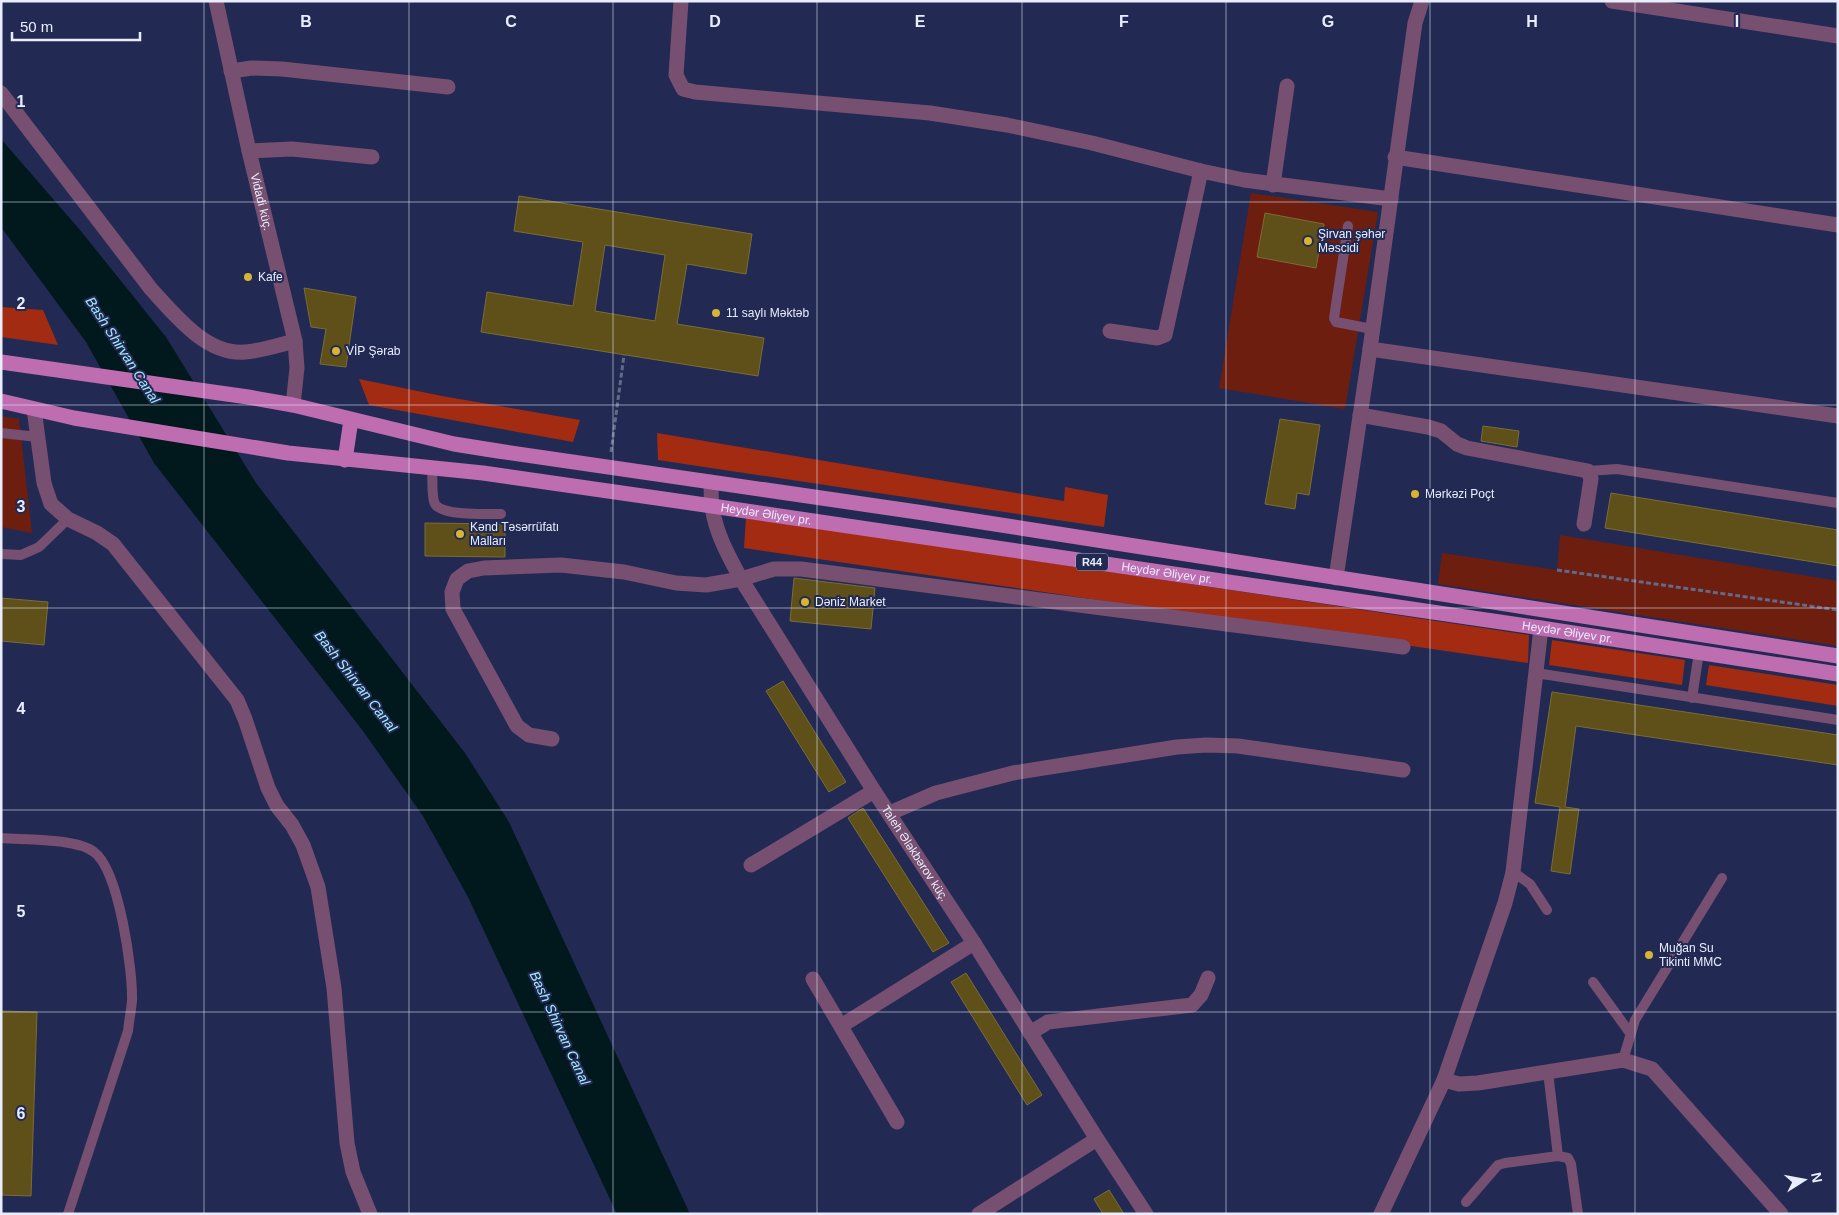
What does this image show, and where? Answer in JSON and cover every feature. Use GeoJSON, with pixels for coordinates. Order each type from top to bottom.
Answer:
{"type":"FeatureCollection","features":[{"type":"Feature","properties":{"kind":"main road","name":"Heydər Əliyev pr."},"geometry":{"type":"LineString","coordinates":[[7,363],[294,405],[454,444],[924,513],[1838,656]]}},
{"type":"Feature","properties":{"kind":"main road","name":"Heydər Əliyev pr."},"geometry":{"type":"LineString","coordinates":[[1,401],[74,418],[288,453],[483,473],[1542,628],[1838,674]]}},
{"type":"Feature","properties":{"kind":"main road"},"geometry":{"type":"LineString","coordinates":[[346,460],[351,420]]}},
{"type":"Feature","properties":{"kind":"street","name":"Vidadi küç."},"geometry":{"type":"LineString","coordinates":[[216,1],[249,151],[295,341],[297,368],[294,405]]}},
{"type":"Feature","properties":{"kind":"street"},"geometry":{"type":"LineString","coordinates":[[681,1],[676,75],[683,89],[695,92],[930,113],[1007,125],[1092,143],[1201,172],[1273,184],[1391,199]]}},
{"type":"Feature","properties":{"kind":"street"},"geometry":{"type":"LineString","coordinates":[[1336,578],[1415,23],[1422,1]]}},
{"type":"Feature","properties":{"kind":"street"},"geometry":{"type":"LineString","coordinates":[[1612,1],[1838,36]]}},
{"type":"Feature","properties":{"kind":"street"},"geometry":{"type":"LineString","coordinates":[[231,70],[252,68],[282,69],[448,87]]}},
{"type":"Feature","properties":{"kind":"street"},"geometry":{"type":"LineString","coordinates":[[1273,184],[1287,86]]}},
{"type":"Feature","properties":{"kind":"street"},"geometry":{"type":"LineString","coordinates":[[1,93],[151,290],[205,342],[224,349],[244,352],[295,341]]}},
{"type":"Feature","properties":{"kind":"street"},"geometry":{"type":"LineString","coordinates":[[249,151],[292,149],[372,157]]}},
{"type":"Feature","properties":{"kind":"street"},"geometry":{"type":"LineString","coordinates":[[1396,157],[1838,225]]}},
{"type":"Feature","properties":{"kind":"street"},"geometry":{"type":"LineString","coordinates":[[1110,331],[1157,338],[1165,335],[1201,172]]}},
{"type":"Feature","properties":{"kind":"street"},"geometry":{"type":"LineString","coordinates":[[1370,349],[1838,416]]}},
{"type":"Feature","properties":{"kind":"street"},"geometry":{"type":"LineString","coordinates":[[34,410],[44,483],[51,504],[68,519],[97,533],[113,544],[237,700],[268,788],[277,806],[292,825],[304,846],[318,887],[326,932],[334,988],[347,1143],[353,1172],[370,1214]]}},
{"type":"Feature","properties":{"kind":"street"},"geometry":{"type":"LineString","coordinates":[[1360,415],[1441,431],[1457,444],[1467,448],[1588,471],[1591,479],[1584,524]]}},
{"type":"Feature","properties":{"kind":"street","name":"Taleh Ələkbərov küç."},"geometry":{"type":"LineString","coordinates":[[711,482],[712,506],[719,533],[741,579],[874,791],[974,943],[1146,1214]]}},
{"type":"Feature","properties":{"kind":"street"},"geometry":{"type":"LineString","coordinates":[[552,738],[529,735],[517,726],[453,609],[452,592],[457,579],[468,571],[484,568],[561,565],[624,572],[676,583],[706,585],[741,579],[774,569],[800,569],[1403,647]]}},
{"type":"Feature","properties":{"kind":"street"},"geometry":{"type":"LineString","coordinates":[[1381,1214],[1444,1080],[1505,902],[1513,872],[1542,628]]}},
{"type":"Feature","properties":{"kind":"street"},"geometry":{"type":"LineString","coordinates":[[890,813],[936,793],[1013,773],[1177,747],[1206,745],[1238,746],[1403,770]]}},
{"type":"Feature","properties":{"kind":"street"},"geometry":{"type":"LineString","coordinates":[[751,865],[874,791]]}},
{"type":"Feature","properties":{"kind":"street"},"geometry":{"type":"LineString","coordinates":[[841,1026],[974,943]]}},
{"type":"Feature","properties":{"kind":"street"},"geometry":{"type":"LineString","coordinates":[[1030,1032],[1048,1022],[1192,1005],[1201,995],[1208,978]]}},
{"type":"Feature","properties":{"kind":"street"},"geometry":{"type":"LineString","coordinates":[[813,979],[897,1122]]}},
{"type":"Feature","properties":{"kind":"street"},"geometry":{"type":"LineString","coordinates":[[1444,1080],[1459,1084],[1478,1083],[1623,1060],[1652,1069],[1781,1214]]}},
{"type":"Feature","properties":{"kind":"street"},"geometry":{"type":"LineString","coordinates":[[979,1214],[1097,1139]]}},
{"type":"Feature","properties":{"kind":"lane"},"geometry":{"type":"LineString","coordinates":[[1348,226],[1334,318],[1336,322],[1372,329]]}},
{"type":"Feature","properties":{"kind":"lane"},"geometry":{"type":"LineString","coordinates":[[1,433],[38,437]]}},
{"type":"Feature","properties":{"kind":"lane"},"geometry":{"type":"LineString","coordinates":[[432,468],[434,503],[440,509],[451,512],[501,514]]}},
{"type":"Feature","properties":{"kind":"lane"},"geometry":{"type":"LineString","coordinates":[[1588,471],[1617,469],[1838,503]]}},
{"type":"Feature","properties":{"kind":"lane"},"geometry":{"type":"LineString","coordinates":[[1,554],[21,555],[39,547],[68,519]]}},
{"type":"Feature","properties":{"kind":"lane"},"geometry":{"type":"LineString","coordinates":[[1692,698],[1699,652]]}},
{"type":"Feature","properties":{"kind":"lane"},"geometry":{"type":"LineString","coordinates":[[1536,673],[1838,720]]}},
{"type":"Feature","properties":{"kind":"lane"},"geometry":{"type":"LineString","coordinates":[[1,838],[79,844],[96,852],[107,869],[119,907],[130,961],[132,1000],[128,1031],[68,1214]]}},
{"type":"Feature","properties":{"kind":"lane"},"geometry":{"type":"LineString","coordinates":[[1513,872],[1530,884],[1547,910]]}},
{"type":"Feature","properties":{"kind":"lane"},"geometry":{"type":"LineString","coordinates":[[1623,1060],[1634,1020],[1722,878]]}},
{"type":"Feature","properties":{"kind":"lane"},"geometry":{"type":"LineString","coordinates":[[1593,982],[1630,1033]]}},
{"type":"Feature","properties":{"kind":"lane"},"geometry":{"type":"LineString","coordinates":[[1548,1072],[1558,1156]]}},
{"type":"Feature","properties":{"kind":"lane"},"geometry":{"type":"LineString","coordinates":[[1466,1202],[1498,1165],[1505,1162],[1558,1156],[1568,1158],[1572,1164],[1578,1214]]}},
{"type":"Feature","properties":{"kind":"path"},"geometry":{"type":"LineString","coordinates":[[609,467],[624,355]]}},
{"type":"Feature","properties":{"kind":"path"},"geometry":{"type":"LineString","coordinates":[[1557,570],[1838,610]]}},
{"type":"Feature","properties":{"kind":"shaded area"},"geometry":{"type":"Polygon","coordinates":[[[1251,193],[1378,212],[1345,409],[1219,388],[1251,193]]]}},
{"type":"Feature","properties":{"kind":"shaded area"},"geometry":{"type":"Polygon","coordinates":[[[1,307],[43,310],[58,345],[1,337],[1,307]]]}},
{"type":"Feature","properties":{"kind":"shaded area"},"geometry":{"type":"Polygon","coordinates":[[[359,379],[442,396],[580,420],[573,442],[369,405],[359,379]]]}},
{"type":"Feature","properties":{"kind":"shaded area"},"geometry":{"type":"Polygon","coordinates":[[[1,416],[19,419],[32,533],[1,527],[1,416]]]}},
{"type":"Feature","properties":{"kind":"shaded area"},"geometry":{"type":"Polygon","coordinates":[[[657,433],[1064,501],[1065,487],[1108,495],[1104,527],[658,460],[657,433]]]}},
{"type":"Feature","properties":{"kind":"shaded area"},"geometry":{"type":"Polygon","coordinates":[[[746,517],[1529,635],[1528,663],[744,548],[746,517]]]}},
{"type":"Feature","properties":{"kind":"shaded area"},"geometry":{"type":"Polygon","coordinates":[[[1560,535],[1838,581],[1838,646],[1438,584],[1442,553],[1557,570],[1560,535]]]}},
{"type":"Feature","properties":{"kind":"shaded area"},"geometry":{"type":"Polygon","coordinates":[[[1552,640],[1685,660],[1682,685],[1549,665],[1552,640]]]}},
{"type":"Feature","properties":{"kind":"shaded area"},"geometry":{"type":"Polygon","coordinates":[[[1709,665],[1838,685],[1838,706],[1706,685],[1709,665]]]}},
{"type":"Feature","properties":{"kind":"water","name":"Bash Shirvan Canal"},"geometry":{"type":"Polygon","coordinates":[[[1,139],[80,230],[166,337],[256,483],[465,753],[509,822],[690,1214],[617,1214],[468,897],[423,816],[363,731],[154,463],[86,342],[1,227],[1,139]]]}},
{"type":"Feature","properties":{"kind":"building"},"geometry":{"type":"Polygon","coordinates":[[[519,196],[752,234],[746,274],[687,264],[677,324],[764,338],[758,376],[481,332],[487,292],[573,306],[583,242],[514,231],[519,196]],[[605,245],[595,311],[655,321],[665,255],[605,245]]]}},
{"type":"Feature","properties":{"kind":"building"},"geometry":{"type":"Polygon","coordinates":[[[1265,213],[1324,224],[1316,268],[1257,257],[1265,213]]]}},
{"type":"Feature","properties":{"kind":"building"},"geometry":{"type":"Polygon","coordinates":[[[304,288],[356,297],[346,367],[320,364],[326,329],[311,327],[304,288]]]}},
{"type":"Feature","properties":{"kind":"building"},"geometry":{"type":"Polygon","coordinates":[[[1280,419],[1320,425],[1309,495],[1297,493],[1295,509],[1265,504],[1280,419]]]}},
{"type":"Feature","properties":{"kind":"building"},"geometry":{"type":"Polygon","coordinates":[[[1483,426],[1519,431],[1517,447],[1481,441],[1483,426]]]}},
{"type":"Feature","properties":{"kind":"building"},"geometry":{"type":"Polygon","coordinates":[[[1611,493],[1838,530],[1838,566],[1605,528],[1611,493]]]}},
{"type":"Feature","properties":{"kind":"building"},"geometry":{"type":"Polygon","coordinates":[[[425,523],[505,524],[505,557],[425,556],[425,523]]]}},
{"type":"Feature","properties":{"kind":"building"},"geometry":{"type":"Polygon","coordinates":[[[794,578],[875,588],[871,629],[790,621],[794,578]]]}},
{"type":"Feature","properties":{"kind":"building"},"geometry":{"type":"Polygon","coordinates":[[[1,598],[48,602],[44,645],[1,641],[1,598]]]}},
{"type":"Feature","properties":{"kind":"building"},"geometry":{"type":"Polygon","coordinates":[[[783,681],[846,782],[829,792],[766,691],[783,681]]]}},
{"type":"Feature","properties":{"kind":"building"},"geometry":{"type":"Polygon","coordinates":[[[1552,692],[1838,735],[1838,765],[1576,726],[1565,807],[1579,809],[1570,874],[1551,871],[1560,807],[1535,803],[1552,692]]]}},
{"type":"Feature","properties":{"kind":"building"},"geometry":{"type":"Polygon","coordinates":[[[863,808],[949,943],[933,952],[848,818],[863,808]]]}},
{"type":"Feature","properties":{"kind":"building"},"geometry":{"type":"Polygon","coordinates":[[[966,973],[1042,1095],[1027,1105],[951,982],[966,973]]]}},
{"type":"Feature","properties":{"kind":"building"},"geometry":{"type":"Polygon","coordinates":[[[1,1011],[37,1012],[31,1196],[1,1195],[1,1011]]]}},
{"type":"Feature","properties":{"kind":"building"},"geometry":{"type":"Polygon","coordinates":[[[1109,1190],[1124,1214],[1103,1214],[1094,1199],[1109,1190]]]}},
{"type":"Feature","properties":{"kind":"place","name":"Şirvan şəhər Məscidi"},"geometry":{"type":"Point","coordinates":[1308,241]}},
{"type":"Feature","properties":{"kind":"place","name":"Kafe"},"geometry":{"type":"Point","coordinates":[248,277]}},
{"type":"Feature","properties":{"kind":"place","name":"11 saylı Məktəb"},"geometry":{"type":"Point","coordinates":[716,313]}},
{"type":"Feature","properties":{"kind":"place","name":"VİP Şərab"},"geometry":{"type":"Point","coordinates":[336,351]}},
{"type":"Feature","properties":{"kind":"place","name":"Mərkəzi Poçt"},"geometry":{"type":"Point","coordinates":[1415,494]}},
{"type":"Feature","properties":{"kind":"place","name":"Kənd Təsərrüfatı Malları"},"geometry":{"type":"Point","coordinates":[460,534]}},
{"type":"Feature","properties":{"kind":"place","name":"Dəniz Market"},"geometry":{"type":"Point","coordinates":[805,602]}},
{"type":"Feature","properties":{"kind":"place","name":"Muğan Su Tikinti MMC"},"geometry":{"type":"Point","coordinates":[1649,955]}}]}
